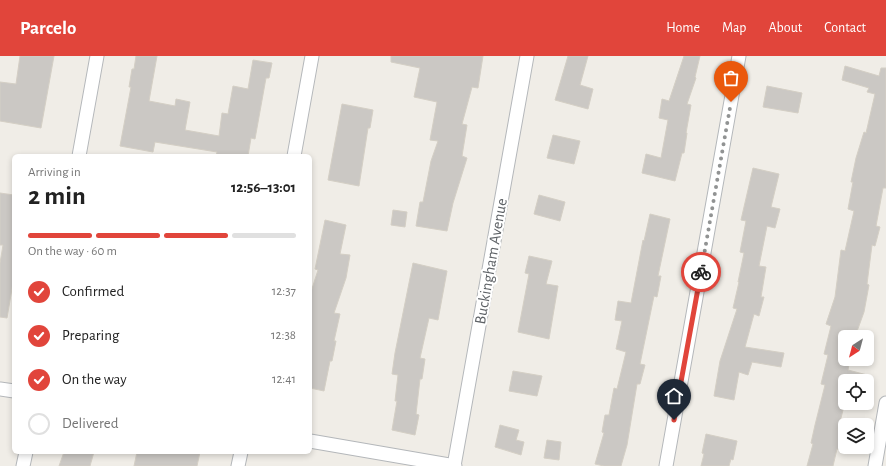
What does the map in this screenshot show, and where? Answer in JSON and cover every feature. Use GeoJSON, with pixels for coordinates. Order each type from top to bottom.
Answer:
{"type":"FeatureCollection","features":[{"type":"Feature","properties":{"kind":"street"},"geometry":{"type":"LineString","coordinates":[[79,154],[97,56]]}},
{"type":"Feature","properties":{"kind":"street"},"geometry":{"type":"LineString","coordinates":[[294,154],[312,56]]}},
{"type":"Feature","properties":{"kind":"street","name":"Buckingham Avenue"},"geometry":{"type":"LineString","coordinates":[[454,466],[527,56]]}},
{"type":"Feature","properties":{"kind":"street"},"geometry":{"type":"LineString","coordinates":[[666,466],[739,56]]}},
{"type":"Feature","properties":{"kind":"street"},"geometry":{"type":"LineString","coordinates":[[0,389],[12,391]]}},
{"type":"Feature","properties":{"kind":"street"},"geometry":{"type":"LineString","coordinates":[[875,466],[886,403]]}},
{"type":"Feature","properties":{"kind":"street"},"geometry":{"type":"LineString","coordinates":[[312,441],[454,466]]}},
{"type":"Feature","properties":{"kind":"street"},"geometry":{"type":"LineString","coordinates":[[23,466],[26,454]]}},
{"type":"Feature","properties":{"kind":"street"},"geometry":{"type":"LineString","coordinates":[[238,466],[241,454]]}},
{"type":"Feature","properties":{"kind":"building"},"geometry":{"type":"Polygon","coordinates":[[[20,56],[54,56],[41,128],[0,121],[0,82],[16,84],[20,56]]]}},
{"type":"Feature","properties":{"kind":"building"},"geometry":{"type":"Polygon","coordinates":[[[136,56],[157,56],[149,101],[175,106],[176,99],[190,102],[185,130],[219,136],[222,113],[228,114],[233,86],[248,89],[253,60],[272,63],[269,78],[266,78],[255,139],[251,138],[248,154],[216,154],[217,152],[155,142],[153,152],[120,146],[131,87],[129,87],[132,69],[134,69],[136,56]]]}},
{"type":"Feature","properties":{"kind":"building"},"geometry":{"type":"Polygon","coordinates":[[[391,56],[483,56],[478,88],[472,87],[462,124],[467,125],[462,156],[467,158],[453,203],[447,231],[416,226],[420,202],[423,202],[431,161],[438,141],[430,140],[437,102],[414,97],[420,68],[391,62],[391,56]]]}},
{"type":"Feature","properties":{"kind":"building"},"geometry":{"type":"Polygon","coordinates":[[[568,56],[588,56],[580,85],[593,89],[588,109],[555,100],[568,56]]]}},
{"type":"Feature","properties":{"kind":"building"},"geometry":{"type":"Polygon","coordinates":[[[684,56],[700,56],[696,78],[687,104],[691,105],[684,153],[682,153],[675,181],[642,173],[646,154],[661,158],[668,120],[659,118],[662,99],[669,101],[684,56]]]}},
{"type":"Feature","properties":{"kind":"building"},"geometry":{"type":"Polygon","coordinates":[[[845,66],[879,76],[881,68],[886,68],[886,188],[883,188],[876,226],[880,227],[875,246],[872,245],[867,284],[869,285],[864,312],[858,330],[838,330],[838,366],[849,366],[848,370],[863,374],[838,374],[838,410],[843,410],[841,418],[838,418],[838,449],[833,466],[807,466],[825,385],[821,384],[828,355],[824,354],[831,326],[826,324],[835,297],[841,250],[845,251],[854,211],[848,209],[853,182],[851,182],[856,158],[864,132],[866,133],[875,94],[867,92],[869,88],[842,80],[845,66]]]}},
{"type":"Feature","properties":{"kind":"building"},"geometry":{"type":"Polygon","coordinates":[[[767,86],[802,93],[798,113],[763,107],[767,86]]]}},
{"type":"Feature","properties":{"kind":"building"},"geometry":{"type":"Polygon","coordinates":[[[342,104],[373,110],[370,128],[368,128],[359,186],[328,180],[342,104]]]}},
{"type":"Feature","properties":{"kind":"building"},"geometry":{"type":"Polygon","coordinates":[[[553,135],[580,141],[574,164],[547,158],[553,135]]]}},
{"type":"Feature","properties":{"kind":"building"},"geometry":{"type":"Polygon","coordinates":[[[753,168],[779,174],[771,207],[780,209],[775,228],[767,226],[759,266],[766,267],[761,297],[764,297],[759,316],[754,314],[745,347],[784,353],[781,367],[752,362],[748,375],[739,372],[734,400],[714,396],[720,361],[737,309],[733,308],[744,253],[740,252],[746,221],[741,220],[753,168]]]}},
{"type":"Feature","properties":{"kind":"building"},"geometry":{"type":"Polygon","coordinates":[[[0,193],[12,195],[12,289],[7,318],[0,317],[0,263],[3,245],[0,245],[0,193]]]}},
{"type":"Feature","properties":{"kind":"building"},"geometry":{"type":"Polygon","coordinates":[[[539,195],[565,202],[560,221],[534,214],[539,195]]]}},
{"type":"Feature","properties":{"kind":"building"},"geometry":{"type":"Polygon","coordinates":[[[393,210],[407,212],[405,227],[391,225],[393,210]]]}},
{"type":"Feature","properties":{"kind":"building"},"geometry":{"type":"Polygon","coordinates":[[[650,214],[670,219],[658,276],[661,276],[657,297],[654,296],[640,364],[645,365],[640,384],[637,384],[627,445],[621,466],[604,466],[595,464],[604,433],[602,432],[605,415],[609,415],[614,388],[617,389],[626,352],[616,349],[622,321],[615,320],[618,301],[631,303],[643,240],[644,241],[650,214]]]}},
{"type":"Feature","properties":{"kind":"building"},"geometry":{"type":"Polygon","coordinates":[[[325,220],[346,225],[340,254],[350,255],[346,278],[334,313],[340,314],[334,341],[336,341],[332,361],[330,361],[324,391],[312,388],[312,289],[318,270],[315,269],[325,220]]]}},
{"type":"Feature","properties":{"kind":"building"},"geometry":{"type":"Polygon","coordinates":[[[529,256],[552,261],[546,284],[558,286],[549,339],[518,332],[529,274],[525,273],[529,256]]]}},
{"type":"Feature","properties":{"kind":"building"},"geometry":{"type":"Polygon","coordinates":[[[413,263],[447,271],[438,320],[429,318],[420,358],[425,359],[422,379],[420,379],[416,414],[419,415],[415,435],[392,430],[397,401],[395,401],[398,375],[392,374],[413,263]]]}},
{"type":"Feature","properties":{"kind":"building"},"geometry":{"type":"Polygon","coordinates":[[[513,371],[542,376],[537,396],[509,391],[513,371]]]}},
{"type":"Feature","properties":{"kind":"building"},"geometry":{"type":"Polygon","coordinates":[[[500,425],[519,430],[516,440],[524,442],[521,455],[495,447],[500,425]]]}},
{"type":"Feature","properties":{"kind":"building"},"geometry":{"type":"Polygon","coordinates":[[[706,434],[737,441],[733,460],[731,459],[729,466],[701,466],[706,434]]]}},
{"type":"Feature","properties":{"kind":"building"},"geometry":{"type":"Polygon","coordinates":[[[547,440],[561,442],[559,460],[544,458],[547,440]]]}},
{"type":"Feature","properties":{"kind":"building"},"geometry":{"type":"Polygon","coordinates":[[[63,454],[93,454],[90,466],[59,466],[63,454]]]}},
{"type":"Feature","properties":{"kind":"building"},"geometry":{"type":"Polygon","coordinates":[[[137,454],[200,454],[197,466],[134,466],[137,454]]]}},
{"type":"Feature","properties":{"kind":"way so far"},"geometry":{"type":"LineString","coordinates":[[701,272],[731,102]]}},
{"type":"Feature","properties":{"kind":"route"},"geometry":{"type":"LineString","coordinates":[[674,420],[701,272]]}}]}
